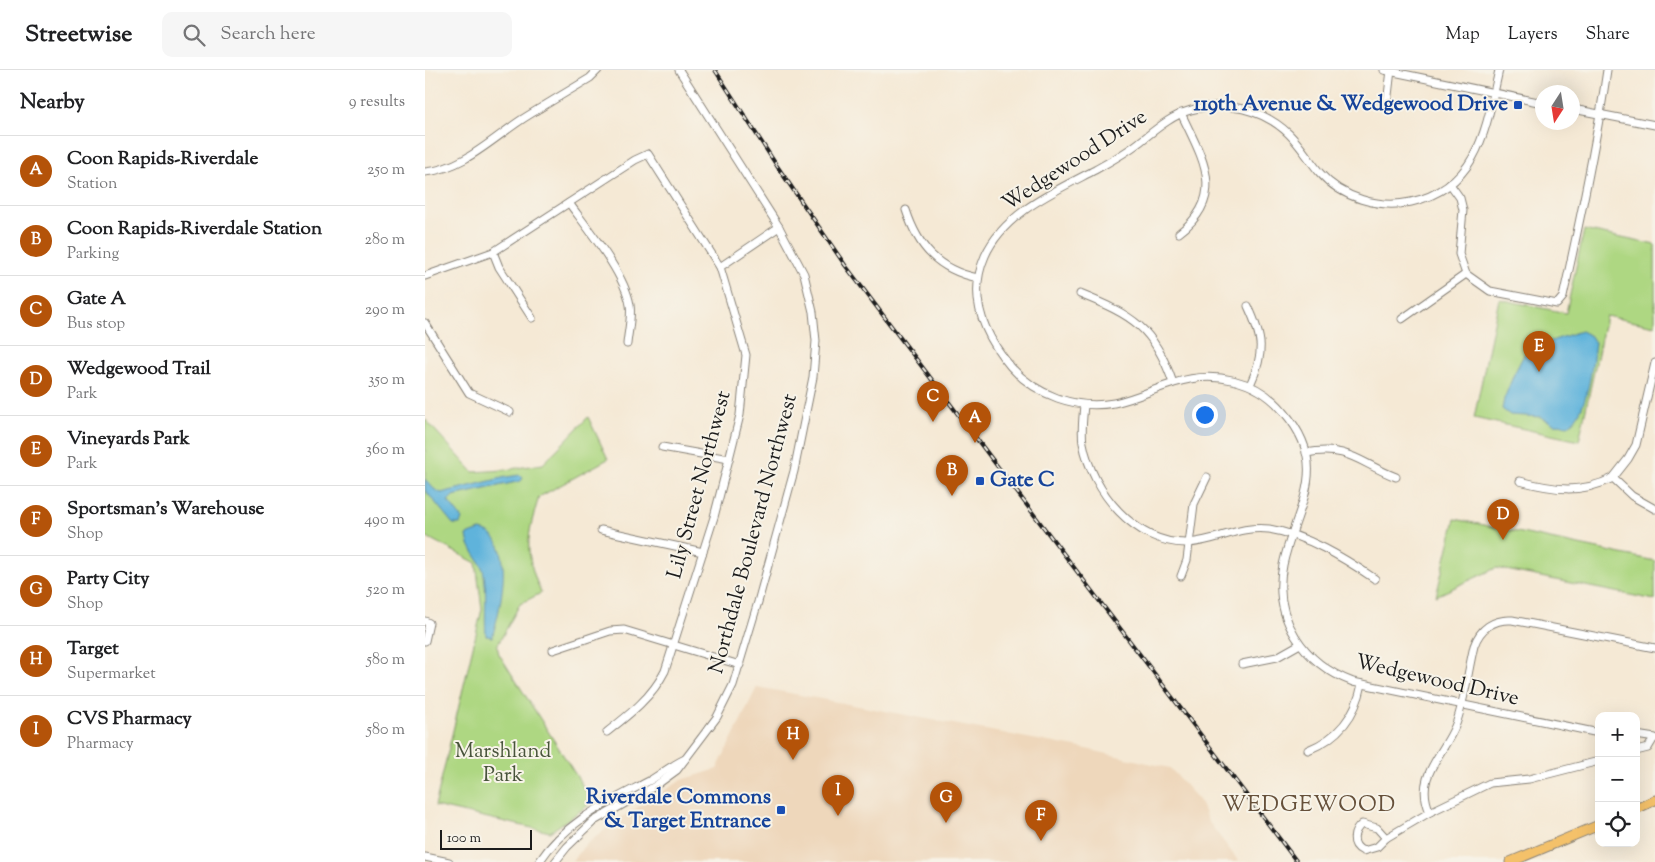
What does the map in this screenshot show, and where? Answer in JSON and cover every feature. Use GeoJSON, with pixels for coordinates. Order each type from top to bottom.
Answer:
{"type":"FeatureCollection","features":[{"type":"Feature","properties":{"kind":"main road"},"geometry":{"type":"LineString","coordinates":[[1640,807],[1655,800]]}},
{"type":"Feature","properties":{"kind":"main road"},"geometry":{"type":"LineString","coordinates":[[1510,862],[1595,827]]}},
{"type":"Feature","properties":{"kind":"street","name":"Northdale Boulevard Northwest"},"geometry":{"type":"LineString","coordinates":[[555,862],[567,847],[594,821],[655,786],[677,770],[717,717],[740,666],[793,470],[813,377],[816,341],[813,312],[804,274],[779,226],[679,70]]}},
{"type":"Feature","properties":{"kind":"street"},"geometry":{"type":"LineString","coordinates":[[1387,104],[1388,70],[1535,102]]}},
{"type":"Feature","properties":{"kind":"street","name":"Wedgewood Drive"},"geometry":{"type":"LineString","coordinates":[[1499,70],[1480,146],[1465,169],[1450,184],[1432,195],[1412,202],[1388,204],[1364,200],[1344,192],[1323,176],[1288,133],[1262,115],[1240,108],[1224,106],[1195,109],[1181,113],[1123,154],[1031,206],[997,237],[985,256],[978,278],[977,299],[982,322],[993,342],[1012,368],[1056,398],[1084,405],[1113,403],[1173,383],[1194,378],[1212,377],[1229,379],[1250,385],[1272,400],[1285,412],[1295,428],[1306,453],[1307,492],[1282,571],[1282,598],[1289,625],[1300,644],[1313,659],[1328,670],[1362,684],[1595,732]]}},
{"type":"Feature","properties":{"kind":"street"},"geometry":{"type":"LineString","coordinates":[[1450,184],[1460,198],[1463,210],[1458,249],[1461,264],[1467,274],[1490,291],[1557,304],[1563,297],[1601,114],[1607,70]]}},
{"type":"Feature","properties":{"kind":"street"},"geometry":{"type":"LineString","coordinates":[[425,172],[438,171],[459,163],[598,71]]}},
{"type":"Feature","properties":{"kind":"street"},"geometry":{"type":"LineString","coordinates":[[1580,110],[1655,125]]}},
{"type":"Feature","properties":{"kind":"street"},"geometry":{"type":"LineString","coordinates":[[1179,233],[1189,226],[1201,210],[1206,199],[1208,180],[1204,162],[1181,113]]}},
{"type":"Feature","properties":{"kind":"street","name":"Lily Street Northwest"},"geometry":{"type":"LineString","coordinates":[[569,202],[648,154],[720,267],[746,355],[740,415],[703,552],[674,644],[657,686],[630,713],[607,732]]}},
{"type":"Feature","properties":{"kind":"street"},"geometry":{"type":"LineString","coordinates":[[425,276],[493,252],[569,202],[599,245],[627,294],[631,308],[627,344]]}},
{"type":"Feature","properties":{"kind":"street"},"geometry":{"type":"LineString","coordinates":[[906,210],[919,240],[931,256],[950,270],[978,278]]}},
{"type":"Feature","properties":{"kind":"street"},"geometry":{"type":"LineString","coordinates":[[720,267],[779,226]]}},
{"type":"Feature","properties":{"kind":"street"},"geometry":{"type":"LineString","coordinates":[[493,252],[499,267],[532,318]]}},
{"type":"Feature","properties":{"kind":"street"},"geometry":{"type":"LineString","coordinates":[[1402,319],[1467,274]]}},
{"type":"Feature","properties":{"kind":"street"},"geometry":{"type":"LineString","coordinates":[[1080,294],[1121,312],[1139,324],[1160,351],[1173,383]]}},
{"type":"Feature","properties":{"kind":"street"},"geometry":{"type":"LineString","coordinates":[[1248,306],[1259,331],[1261,348],[1259,364],[1250,385]]}},
{"type":"Feature","properties":{"kind":"street"},"geometry":{"type":"LineString","coordinates":[[425,323],[469,393],[510,412]]}},
{"type":"Feature","properties":{"kind":"street"},"geometry":{"type":"LineString","coordinates":[[1520,481],[1543,488],[1585,489],[1613,478],[1636,445],[1655,363]]}},
{"type":"Feature","properties":{"kind":"street"},"geometry":{"type":"LineString","coordinates":[[1084,405],[1083,442],[1092,472],[1112,504],[1130,522],[1151,536],[1164,541],[1189,543],[1247,528],[1268,529],[1292,536],[1331,552],[1375,579]]}},
{"type":"Feature","properties":{"kind":"street"},"geometry":{"type":"LineString","coordinates":[[661,447],[729,459]]}},
{"type":"Feature","properties":{"kind":"street"},"geometry":{"type":"LineString","coordinates":[[1306,453],[1324,450],[1343,452],[1396,477]]}},
{"type":"Feature","properties":{"kind":"street"},"geometry":{"type":"LineString","coordinates":[[1181,576],[1187,560],[1194,504],[1207,477]]}},
{"type":"Feature","properties":{"kind":"street"},"geometry":{"type":"LineString","coordinates":[[1613,478],[1632,496],[1655,509]]}},
{"type":"Feature","properties":{"kind":"street"},"geometry":{"type":"LineString","coordinates":[[601,530],[703,552]]}},
{"type":"Feature","properties":{"kind":"street"},"geometry":{"type":"LineString","coordinates":[[1430,812],[1425,796],[1432,763],[1454,729],[1475,640],[1492,624],[1512,620],[1655,648]]}},
{"type":"Feature","properties":{"kind":"street"},"geometry":{"type":"LineString","coordinates":[[425,641],[427,622]]}},
{"type":"Feature","properties":{"kind":"street"},"geometry":{"type":"LineString","coordinates":[[553,650],[610,631],[624,630],[740,666]]}},
{"type":"Feature","properties":{"kind":"street"},"geometry":{"type":"LineString","coordinates":[[1242,664],[1277,657],[1300,644]]}},
{"type":"Feature","properties":{"kind":"street"},"geometry":{"type":"LineString","coordinates":[[1308,750],[1329,740],[1342,727],[1354,710],[1362,684]]}},
{"type":"Feature","properties":{"kind":"street"},"geometry":{"type":"LineString","coordinates":[[1640,736],[1654,738],[1648,748],[1640,750]]}},
{"type":"Feature","properties":{"kind":"street"},"geometry":{"type":"LineString","coordinates":[[539,862],[559,837],[582,818],[606,802],[651,780],[673,764],[685,759]]}},
{"type":"Feature","properties":{"kind":"street"},"geometry":{"type":"LineString","coordinates":[[1385,838],[1377,828],[1362,824],[1356,829],[1353,837],[1355,844],[1363,851],[1377,847],[1385,838],[1430,812],[1491,783],[1529,779],[1595,763]]}},
{"type":"Feature","properties":{"kind":"street"},"geometry":{"type":"LineString","coordinates":[[425,857],[449,862]]}},
{"type":"Feature","properties":{"kind":"shaded area"},"geometry":{"type":"Polygon","coordinates":[[[757,687],[1086,749],[1170,768],[1199,800],[1208,821],[1239,862],[572,862],[584,846],[622,817],[682,780],[717,769],[757,687]]]}},
{"type":"Feature","properties":{"kind":"green space"},"geometry":{"type":"Polygon","coordinates":[[[1584,230],[1655,245],[1655,326],[1606,316],[1579,441],[1474,418],[1499,299],[1566,313],[1584,230]]]}},
{"type":"Feature","properties":{"kind":"green space","name":"Marshland Park"},"geometry":{"type":"Polygon","coordinates":[[[588,417],[608,459],[539,497],[529,535],[529,555],[535,579],[541,593],[520,604],[497,646],[499,654],[593,802],[550,832],[435,806],[482,609],[476,563],[425,536],[425,419],[473,472],[504,470],[543,464],[588,417]]]}},
{"type":"Feature","properties":{"kind":"green space"},"geometry":{"type":"Polygon","coordinates":[[[1455,519],[1655,561],[1655,600],[1496,568],[1436,596],[1455,519]]]}},
{"type":"Feature","properties":{"kind":"water"},"geometry":{"type":"Polygon","coordinates":[[[1581,331],[1591,336],[1595,343],[1585,399],[1581,410],[1569,425],[1554,424],[1541,417],[1510,415],[1502,409],[1514,374],[1527,349],[1581,331]]]}},
{"type":"Feature","properties":{"kind":"water"},"geometry":{"type":"Polygon","coordinates":[[[520,475],[523,478],[521,481],[453,496],[448,501],[462,519],[460,524],[453,524],[425,490],[425,479],[434,489],[441,493],[520,475]]]}},
{"type":"Feature","properties":{"kind":"water"},"geometry":{"type":"Polygon","coordinates":[[[480,530],[492,535],[499,545],[503,560],[502,594],[492,637],[486,636],[483,570],[469,545],[467,535],[480,530]]]}},
{"type":"Feature","properties":{"kind":"railway"},"geometry":{"type":"LineString","coordinates":[[715,70],[777,166],[845,265],[1297,862]]}},
{"type":"Feature","properties":{"kind":"place","name":"119th Avenue & Wedgewood Drive"},"geometry":{"type":"Point","coordinates":[1518,105]}},
{"type":"Feature","properties":{"kind":"place","name":"Vineyards Park"},"geometry":{"type":"Point","coordinates":[1539,372]}},
{"type":"Feature","properties":{"kind":"place","name":"Gate A"},"geometry":{"type":"Point","coordinates":[933,422]}},
{"type":"Feature","properties":{"kind":"place","name":"Coon Rapids-Riverdale"},"geometry":{"type":"Point","coordinates":[975,443]}},
{"type":"Feature","properties":{"kind":"place","name":"Gate C"},"geometry":{"type":"Point","coordinates":[980,481]}},
{"type":"Feature","properties":{"kind":"place","name":"Coon Rapids-Riverdale Station"},"geometry":{"type":"Point","coordinates":[952,496]}},
{"type":"Feature","properties":{"kind":"place","name":"Wedgewood Trail"},"geometry":{"type":"Point","coordinates":[1503,540]}},
{"type":"Feature","properties":{"kind":"place","name":"Target"},"geometry":{"type":"Point","coordinates":[793,760]}},
{"type":"Feature","properties":{"kind":"place","name":"Riverdale Commons & Target Entrance"},"geometry":{"type":"Point","coordinates":[781,810]}},
{"type":"Feature","properties":{"kind":"place","name":"CVS Pharmacy"},"geometry":{"type":"Point","coordinates":[838,816]}},
{"type":"Feature","properties":{"kind":"place","name":"Party City"},"geometry":{"type":"Point","coordinates":[946,823]}},
{"type":"Feature","properties":{"kind":"place","name":"Sportsman's Warehouse"},"geometry":{"type":"Point","coordinates":[1041,841]}},
{"type":"Feature","properties":{"kind":"district","name":"WEDGEWOOD"},"geometry":{"type":"Point","coordinates":[1309,806]}}]}
